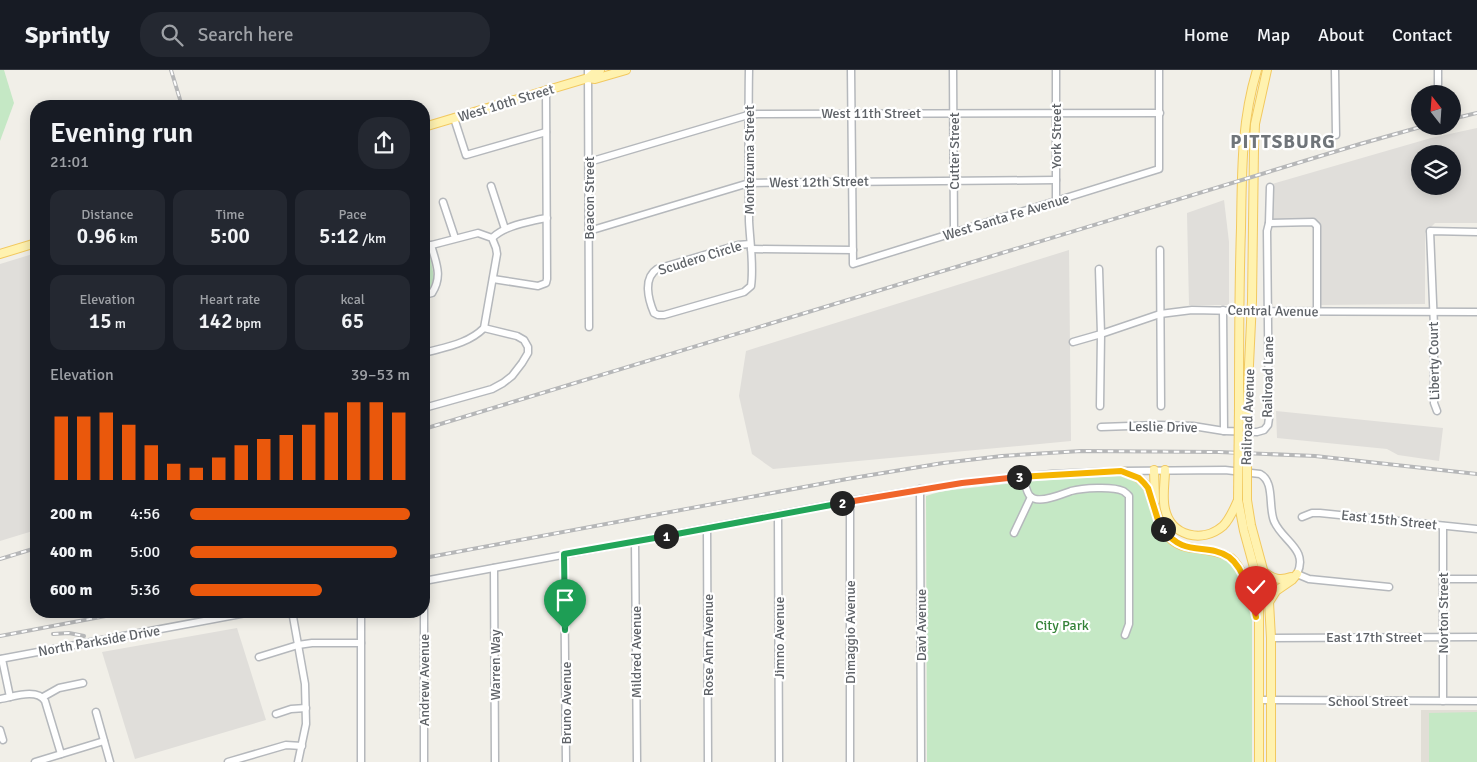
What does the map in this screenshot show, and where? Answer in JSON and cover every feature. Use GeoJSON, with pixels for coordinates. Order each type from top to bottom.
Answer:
{"type":"FeatureCollection","features":[{"type":"Feature","properties":{"kind":"main road","name":"West 10th Street"},"geometry":{"type":"LineString","coordinates":[[430,125],[546,90],[600,70]]}},
{"type":"Feature","properties":{"kind":"main road","name":"West 10th Street"},"geometry":{"type":"LineString","coordinates":[[588,74],[595,79],[626,70]]}},
{"type":"Feature","properties":{"kind":"main road","name":"Railroad Avenue"},"geometry":{"type":"LineString","coordinates":[[1256,70],[1242,149],[1239,311],[1243,407],[1242,500],[1244,531],[1259,586],[1259,762]]}},
{"type":"Feature","properties":{"kind":"main road","name":"Railroad Avenue"},"geometry":{"type":"LineString","coordinates":[[1243,407],[1251,311],[1255,124],[1267,70]]}},
{"type":"Feature","properties":{"kind":"main road"},"geometry":{"type":"LineString","coordinates":[[0,254],[30,245]]}},
{"type":"Feature","properties":{"kind":"main road"},"geometry":{"type":"LineString","coordinates":[[1154,470],[1155,508]]}},
{"type":"Feature","properties":{"kind":"main road"},"geometry":{"type":"LineString","coordinates":[[1165,470],[1165,510],[1174,526],[1184,533],[1205,535],[1218,530],[1242,500]]}},
{"type":"Feature","properties":{"kind":"main road"},"geometry":{"type":"LineString","coordinates":[[1121,471],[1139,478],[1148,488],[1161,525],[1174,541],[1182,546],[1222,554],[1236,564],[1251,597],[1259,633]]}},
{"type":"Feature","properties":{"kind":"main road","name":"Railroad Avenue"},"geometry":{"type":"LineString","coordinates":[[1242,500],[1251,525],[1268,588],[1271,638],[1271,762]]}},
{"type":"Feature","properties":{"kind":"main road"},"geometry":{"type":"LineString","coordinates":[[1264,572],[1280,580],[1298,574]]}},
{"type":"Feature","properties":{"kind":"main road"},"geometry":{"type":"LineString","coordinates":[[1269,602],[1276,591],[1298,574]]}},
{"type":"Feature","properties":{"kind":"street","name":"Montezuma Street"},"geometry":{"type":"LineString","coordinates":[[749,70],[750,247]]}},
{"type":"Feature","properties":{"kind":"street"},"geometry":{"type":"LineString","coordinates":[[750,247],[852,250],[851,70]]}},
{"type":"Feature","properties":{"kind":"street","name":"Cutter Street"},"geometry":{"type":"LineString","coordinates":[[953,70],[954,233]]}},
{"type":"Feature","properties":{"kind":"street","name":"York Street"},"geometry":{"type":"LineString","coordinates":[[1056,70],[1056,201]]}},
{"type":"Feature","properties":{"kind":"street"},"geometry":{"type":"LineString","coordinates":[[1159,70],[1160,113]]}},
{"type":"Feature","properties":{"kind":"street"},"geometry":{"type":"LineString","coordinates":[[1335,70],[1336,135]]}},
{"type":"Feature","properties":{"kind":"street"},"geometry":{"type":"LineString","coordinates":[[1438,70],[1438,85]]}},
{"type":"Feature","properties":{"kind":"street","name":"Beacon Street"},"geometry":{"type":"LineString","coordinates":[[588,74],[589,326]]}},
{"type":"Feature","properties":{"kind":"street"},"geometry":{"type":"LineString","coordinates":[[493,278],[538,286],[546,283],[546,90]]}},
{"type":"Feature","properties":{"kind":"street","name":"West 11th Street"},"geometry":{"type":"LineString","coordinates":[[589,162],[748,114],[1160,113]]}},
{"type":"Feature","properties":{"kind":"street","name":"West Santa Fe Avenue"},"geometry":{"type":"LineString","coordinates":[[852,250],[853,264],[1159,169],[1160,113]]}},
{"type":"Feature","properties":{"kind":"street"},"geometry":{"type":"LineString","coordinates":[[454,118],[466,155],[546,132]]}},
{"type":"Feature","properties":{"kind":"street","name":"West 12th Street"},"geometry":{"type":"LineString","coordinates":[[589,231],[749,183],[1056,180]]}},
{"type":"Feature","properties":{"kind":"street"},"geometry":{"type":"LineString","coordinates":[[491,186],[505,229]]}},
{"type":"Feature","properties":{"kind":"street","name":"Railroad Lane"},"geometry":{"type":"LineString","coordinates":[[1224,431],[1257,432],[1264,430],[1268,425],[1267,231],[1270,187]]}},
{"type":"Feature","properties":{"kind":"street"},"geometry":{"type":"LineString","coordinates":[[443,202],[455,238]]}},
{"type":"Feature","properties":{"kind":"street"},"geometry":{"type":"LineString","coordinates":[[492,238],[505,229],[541,218],[547,218]]}},
{"type":"Feature","properties":{"kind":"street"},"geometry":{"type":"LineString","coordinates":[[1269,223],[1313,222],[1316,226],[1316,312]]}},
{"type":"Feature","properties":{"kind":"street","name":"Liberty Court"},"geometry":{"type":"LineString","coordinates":[[1437,411],[1434,403],[1434,311],[1430,231],[1477,232]]}},
{"type":"Feature","properties":{"kind":"street"},"geometry":{"type":"LineString","coordinates":[[430,245],[478,232],[492,238],[496,254],[484,328],[468,340],[430,351]]}},
{"type":"Feature","properties":{"kind":"street","name":"Scudero Circle"},"geometry":{"type":"LineString","coordinates":[[738,245],[750,247],[751,282],[748,290],[664,316],[654,313],[648,284],[652,272],[738,245]]}},
{"type":"Feature","properties":{"kind":"street"},"geometry":{"type":"LineString","coordinates":[[1160,250],[1161,406]]}},
{"type":"Feature","properties":{"kind":"street"},"geometry":{"type":"LineString","coordinates":[[430,252],[438,268],[438,278],[437,285],[430,294]]}},
{"type":"Feature","properties":{"kind":"street"},"geometry":{"type":"LineString","coordinates":[[1099,269],[1101,334],[1100,406]]}},
{"type":"Feature","properties":{"kind":"street","name":"Central Avenue"},"geometry":{"type":"LineString","coordinates":[[1073,342],[1160,314],[1192,310],[1477,312]]}},
{"type":"Feature","properties":{"kind":"street"},"geometry":{"type":"LineString","coordinates":[[1224,310],[1224,431]]}},
{"type":"Feature","properties":{"kind":"street"},"geometry":{"type":"LineString","coordinates":[[430,406],[492,389],[504,383],[522,363],[528,353],[528,347],[524,340],[517,336],[484,328]]}},
{"type":"Feature","properties":{"kind":"street","name":"Leslie Drive"},"geometry":{"type":"LineString","coordinates":[[1102,427],[1167,425],[1192,426],[1224,431]]}},
{"type":"Feature","properties":{"kind":"street"},"geometry":{"type":"LineString","coordinates":[[430,580],[850,501],[962,483],[1121,471],[1225,470],[1260,474],[1268,481],[1271,509],[1276,526],[1298,552],[1301,559],[1298,574],[1309,579],[1389,586]]}},
{"type":"Feature","properties":{"kind":"street"},"geometry":{"type":"LineString","coordinates":[[1023,477],[1029,495],[1041,499],[1058,496],[1073,490],[1098,489],[1116,489],[1124,491],[1129,496],[1129,624],[1125,636]]}},
{"type":"Feature","properties":{"kind":"street","name":"Davi Avenue"},"geometry":{"type":"LineString","coordinates":[[920,489],[921,762]]}},
{"type":"Feature","properties":{"kind":"street"},"geometry":{"type":"LineString","coordinates":[[1014,532],[1031,497]]}},
{"type":"Feature","properties":{"kind":"street","name":"Dimaggio Avenue"},"geometry":{"type":"LineString","coordinates":[[850,501],[850,762]]}},
{"type":"Feature","properties":{"kind":"street","name":"East 15th Street"},"geometry":{"type":"LineString","coordinates":[[1302,517],[1312,513],[1320,513],[1477,529]]}},
{"type":"Feature","properties":{"kind":"street","name":"Jimno Avenue"},"geometry":{"type":"LineString","coordinates":[[778,515],[779,762]]}},
{"type":"Feature","properties":{"kind":"street","name":"Norton Street"},"geometry":{"type":"LineString","coordinates":[[1443,526],[1443,701]]}},
{"type":"Feature","properties":{"kind":"street","name":"Rose Ann Avenue"},"geometry":{"type":"LineString","coordinates":[[707,528],[708,762]]}},
{"type":"Feature","properties":{"kind":"street","name":"Mildred Avenue"},"geometry":{"type":"LineString","coordinates":[[635,542],[637,762]]}},
{"type":"Feature","properties":{"kind":"street","name":"Bruno Avenue"},"geometry":{"type":"LineString","coordinates":[[564,554],[566,762]]}},
{"type":"Feature","properties":{"kind":"street","name":"Warren Way"},"geometry":{"type":"LineString","coordinates":[[494,568],[495,762]]}},
{"type":"Feature","properties":{"kind":"street"},"geometry":{"type":"LineString","coordinates":[[1443,579],[1477,579]]}},
{"type":"Feature","properties":{"kind":"street","name":"North Parkside Drive"},"geometry":{"type":"LineString","coordinates":[[1,659],[220,618]]}},
{"type":"Feature","properties":{"kind":"street"},"geometry":{"type":"LineString","coordinates":[[293,618],[305,684],[306,708],[306,724],[298,762]]}},
{"type":"Feature","properties":{"kind":"street"},"geometry":{"type":"LineString","coordinates":[[361,618],[361,762]]}},
{"type":"Feature","properties":{"kind":"street","name":"Andrew Avenue"},"geometry":{"type":"LineString","coordinates":[[424,618],[424,762]]}},
{"type":"Feature","properties":{"kind":"street","name":"East 17th Street"},"geometry":{"type":"LineString","coordinates":[[1271,638],[1477,637]]}},
{"type":"Feature","properties":{"kind":"street"},"geometry":{"type":"LineString","coordinates":[[259,657],[298,645],[312,643],[361,643]]}},
{"type":"Feature","properties":{"kind":"street"},"geometry":{"type":"LineString","coordinates":[[1,659],[10,697]]}},
{"type":"Feature","properties":{"kind":"street"},"geometry":{"type":"LineString","coordinates":[[43,697],[59,688],[82,683]]}},
{"type":"Feature","properties":{"kind":"street"},"geometry":{"type":"LineString","coordinates":[[0,699],[34,693],[43,697],[61,754]]}},
{"type":"Feature","properties":{"kind":"street","name":"School Street"},"geometry":{"type":"LineString","coordinates":[[1259,700],[1477,701]]}},
{"type":"Feature","properties":{"kind":"street"},"geometry":{"type":"LineString","coordinates":[[276,714],[291,709],[306,708]]}},
{"type":"Feature","properties":{"kind":"street"},"geometry":{"type":"LineString","coordinates":[[96,712],[110,762]]}},
{"type":"Feature","properties":{"kind":"street"},"geometry":{"type":"LineString","coordinates":[[0,730],[3,740]]}},
{"type":"Feature","properties":{"kind":"street"},"geometry":{"type":"LineString","coordinates":[[35,762],[104,741]]}},
{"type":"Feature","properties":{"kind":"street"},"geometry":{"type":"LineString","coordinates":[[228,762],[286,745],[302,746]]}},
{"type":"Feature","properties":{"kind":"shaded area"},"geometry":{"type":"Polygon","coordinates":[[[1477,128],[1477,223],[1435,223],[1425,233],[1425,304],[1320,305],[1318,221],[1272,220],[1272,184],[1431,138],[1445,135],[1461,135],[1461,131],[1477,128]]]}},
{"type":"Feature","properties":{"kind":"shaded area"},"geometry":{"type":"Polygon","coordinates":[[[1224,200],[1229,242],[1229,305],[1189,305],[1187,213],[1224,200]]]}},
{"type":"Feature","properties":{"kind":"shaded area"},"geometry":{"type":"Polygon","coordinates":[[[1069,250],[1071,441],[773,469],[752,454],[739,396],[746,351],[1069,250]]]}},
{"type":"Feature","properties":{"kind":"shaded area"},"geometry":{"type":"Polygon","coordinates":[[[30,255],[30,532],[0,541],[0,264],[30,255]]]}},
{"type":"Feature","properties":{"kind":"shaded area"},"geometry":{"type":"Polygon","coordinates":[[[1276,411],[1443,428],[1439,461],[1398,455],[1387,449],[1277,438],[1276,411]]]}},
{"type":"Feature","properties":{"kind":"shaded area"},"geometry":{"type":"Polygon","coordinates":[[[237,628],[266,720],[135,759],[102,652],[237,628]]]}},
{"type":"Feature","properties":{"kind":"shaded area"},"geometry":{"type":"Polygon","coordinates":[[[1421,710],[1477,710],[1477,762],[1421,762],[1421,710]]]}},
{"type":"Feature","properties":{"kind":"green space"},"geometry":{"type":"Polygon","coordinates":[[[0,70],[4,70],[14,103],[0,141],[0,70]]]}},
{"type":"Feature","properties":{"kind":"green space"},"geometry":{"type":"Polygon","coordinates":[[[430,256],[434,277],[430,289],[430,256]]]}},
{"type":"Feature","properties":{"kind":"green space","name":"City Park"},"geometry":{"type":"Polygon","coordinates":[[[1121,476],[1133,479],[1143,488],[1174,543],[1222,558],[1232,565],[1240,577],[1252,613],[1252,762],[927,762],[926,496],[952,490],[1014,483],[1121,476]]]}},
{"type":"Feature","properties":{"kind":"green space"},"geometry":{"type":"Polygon","coordinates":[[[1477,712],[1477,762],[1429,762],[1429,713],[1477,712]]]}},
{"type":"Feature","properties":{"kind":"railway"},"geometry":{"type":"LineString","coordinates":[[171,70],[180,100]]}},
{"type":"Feature","properties":{"kind":"railway"},"geometry":{"type":"LineString","coordinates":[[1461,117],[1477,113]]}},
{"type":"Feature","properties":{"kind":"railway"},"geometry":{"type":"LineString","coordinates":[[430,427],[1411,130]]}},
{"type":"Feature","properties":{"kind":"railway"},"geometry":{"type":"LineString","coordinates":[[430,557],[847,479],[943,463],[1002,456],[1081,451],[1219,452],[1315,456],[1477,474]]}},
{"type":"Feature","properties":{"kind":"railway"},"geometry":{"type":"LineString","coordinates":[[0,559],[30,550]]}},
{"type":"Feature","properties":{"kind":"railway"},"geometry":{"type":"LineString","coordinates":[[0,636],[95,618]]}},
{"type":"Feature","properties":{"kind":"railway"},"geometry":{"type":"LineString","coordinates":[[53,634],[69,633],[84,636]]}},
{"type":"Feature","properties":{"kind":"district","name":"PITTSBURG"},"geometry":{"type":"Point","coordinates":[1283,142]}},
{"type":"Feature","properties":{"kind":"route"},"geometry":{"type":"LineString","coordinates":[[565,630],[564,554],[920,489],[1052,474],[1121,471],[1139,478],[1148,488],[1158,520],[1164,531],[1174,541],[1182,546],[1222,554],[1236,564],[1251,597],[1256,617]]}}]}
